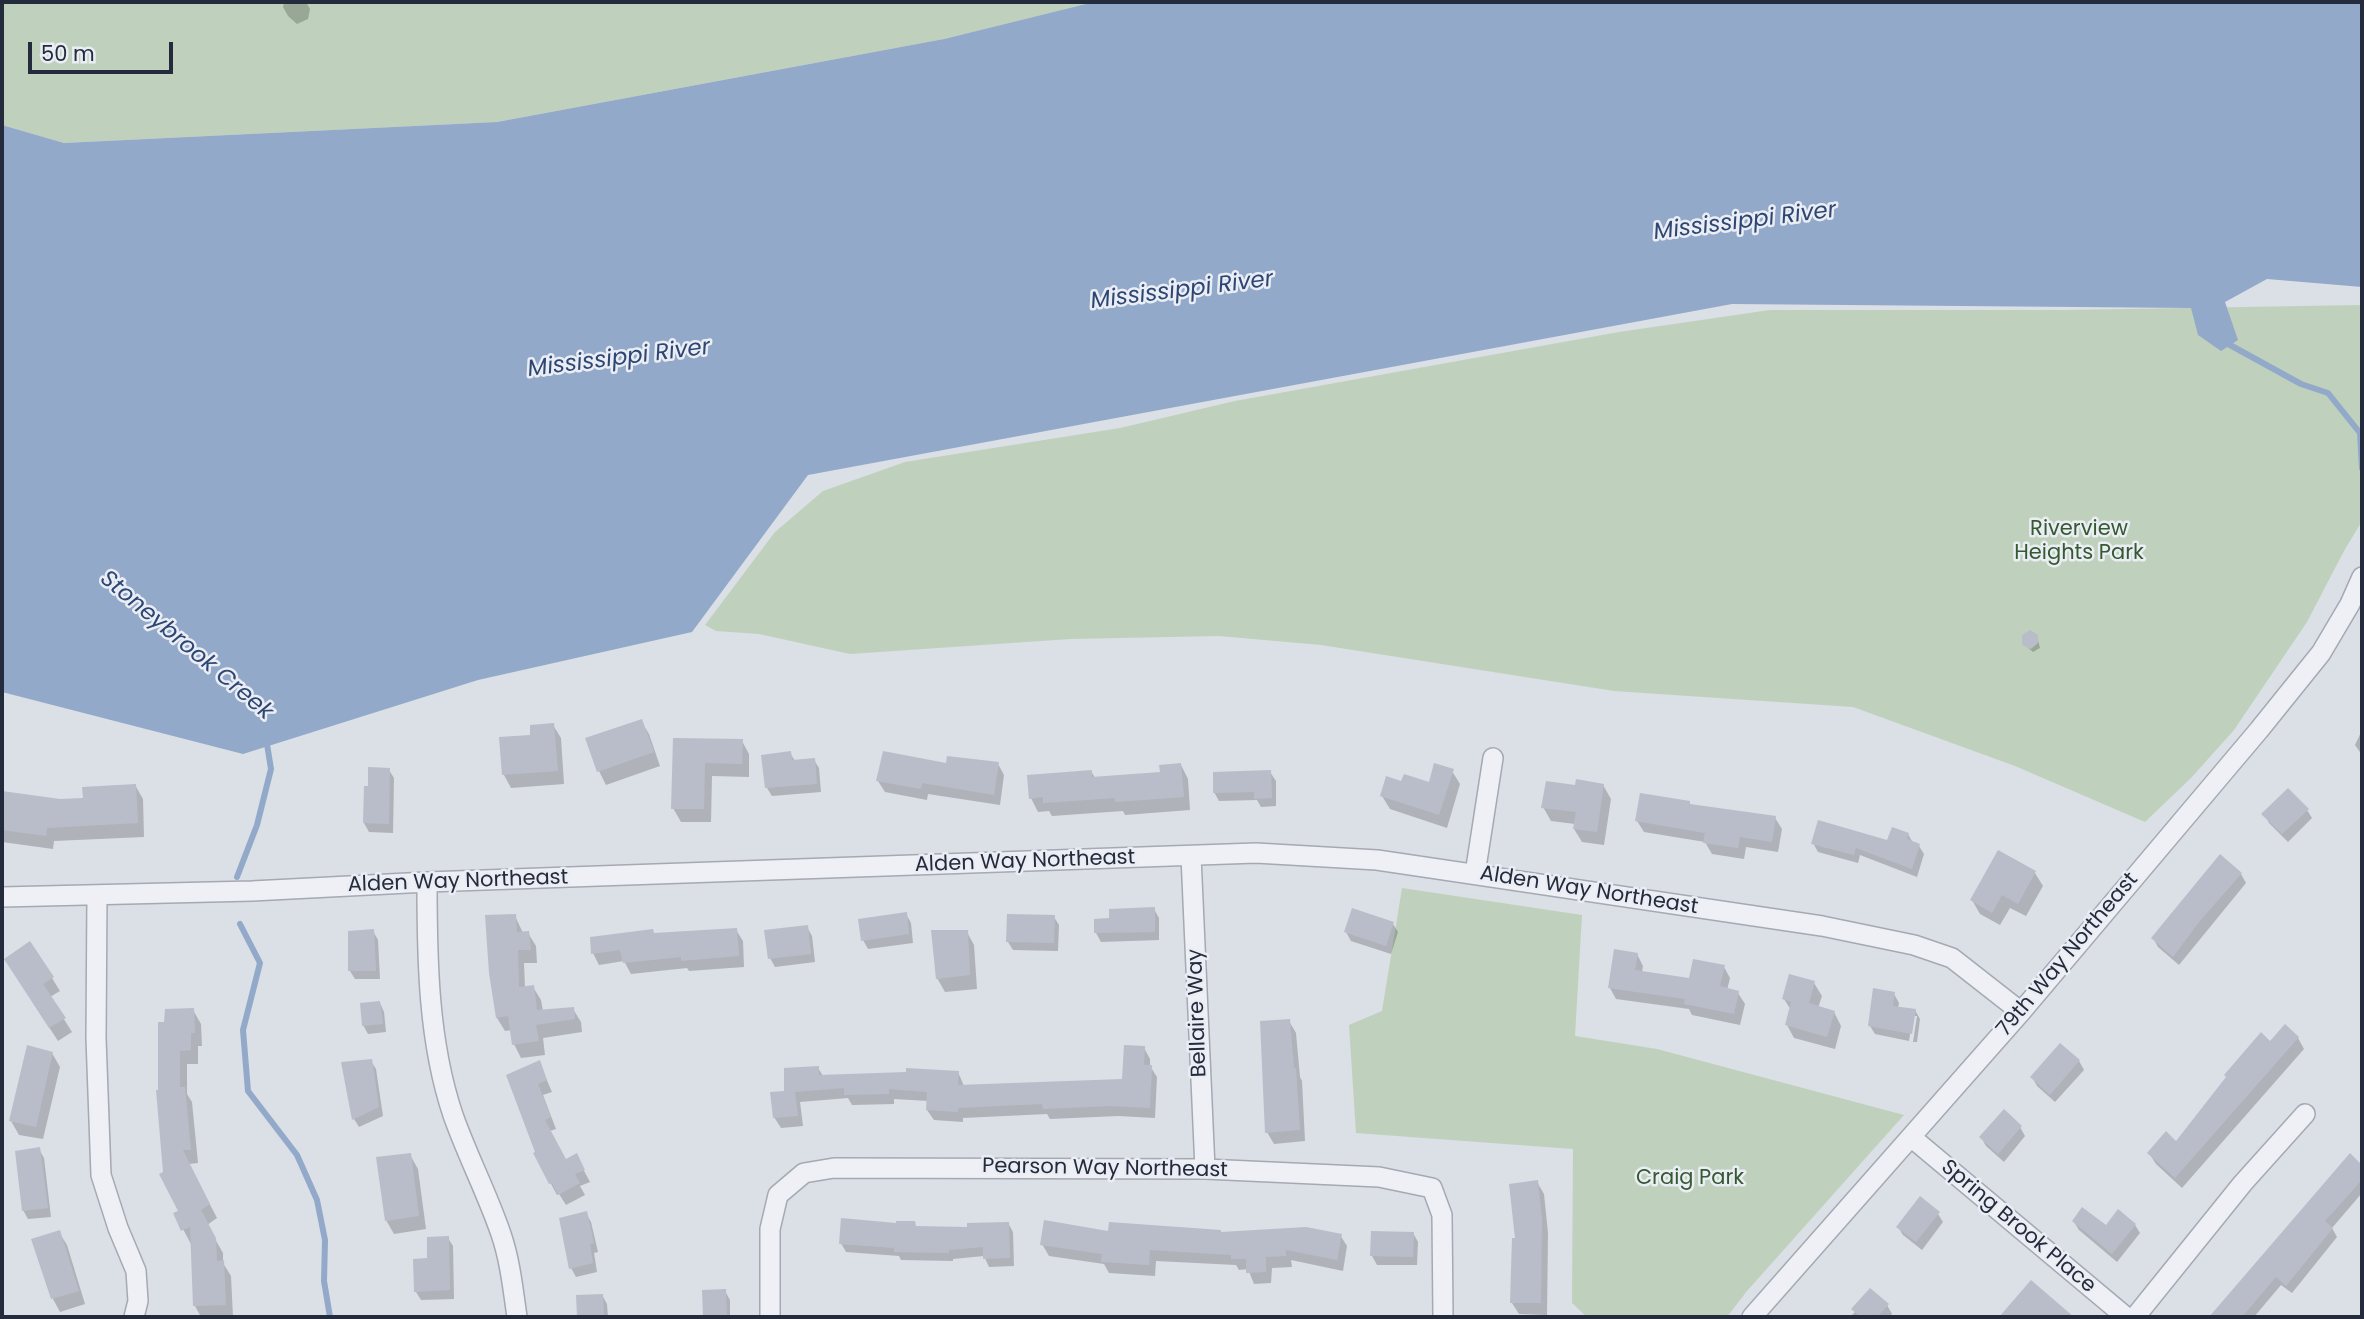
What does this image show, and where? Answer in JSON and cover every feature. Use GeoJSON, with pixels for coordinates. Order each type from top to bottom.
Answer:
{"type":"FeatureCollection","features":[{"type":"Feature","properties":{"kind":"street","name":"79th Way Northeast"},"geometry":{"type":"LineString","coordinates":[[1752,1317],[2021,1012],[2259,730],[2321,653],[2350,604],[2362,576]]}},
{"type":"Feature","properties":{"kind":"street"},"geometry":{"type":"LineString","coordinates":[[1475,874],[1493,758]]}},
{"type":"Feature","properties":{"kind":"street","name":"Alden Way Northeast"},"geometry":{"type":"LineString","coordinates":[[2,897],[252,891],[427,882],[1256,853],[1322,856],[1377,860],[1822,926],[1914,945],[1952,958],[2021,1012]]}},
{"type":"Feature","properties":{"kind":"street","name":"Bellaire Way"},"geometry":{"type":"LineString","coordinates":[[1191,856],[1205,1169]]}},
{"type":"Feature","properties":{"kind":"street"},"geometry":{"type":"LineString","coordinates":[[427,882],[427,944],[436,1046],[453,1114],[502,1236],[517,1317]]}},
{"type":"Feature","properties":{"kind":"street"},"geometry":{"type":"LineString","coordinates":[[97,894],[96,1038],[101,1175],[118,1228],[136,1271],[138,1301],[134,1317]]}},
{"type":"Feature","properties":{"kind":"street"},"geometry":{"type":"LineString","coordinates":[[2135,1317],[2243,1183],[2305,1114]]}},
{"type":"Feature","properties":{"kind":"street","name":"Spring Brook Place"},"geometry":{"type":"LineString","coordinates":[[1911,1137],[2126,1317]]}},
{"type":"Feature","properties":{"kind":"street","name":"Pearson Way Northeast"},"geometry":{"type":"LineString","coordinates":[[770,1317],[770,1229],[778,1195],[804,1173],[834,1168],[1205,1169],[1379,1177],[1432,1188],[1442,1214],[1443,1317]]}},
{"type":"Feature","properties":{"kind":"green space"},"geometry":{"type":"Polygon","coordinates":[[[2,2],[1094,2],[944,39],[497,122],[64,143],[2,125],[2,2]]]}},
{"type":"Feature","properties":{"kind":"green space","name":"Riverview Heights Park"},"geometry":{"type":"Polygon","coordinates":[[[2362,305],[2362,521],[2307,622],[2234,730],[2191,778],[2145,822],[2015,766],[1853,707],[1614,691],[1321,645],[1219,636],[1070,639],[850,654],[759,634],[716,631],[705,625],[775,532],[823,491],[905,462],[1120,428],[1235,401],[1619,332],[1770,310],[2066,310],[2362,305]]]}},
{"type":"Feature","properties":{"kind":"green space","name":"Craig Park"},"geometry":{"type":"Polygon","coordinates":[[[1402,888],[1582,915],[1575,1036],[1657,1049],[1904,1115],[1727,1317],[1587,1317],[1572,1303],[1573,1149],[1356,1133],[1349,1025],[1382,1011],[1402,888]]]}},
{"type":"Feature","properties":{"kind":"water","name":"Mississippi River"},"geometry":{"type":"Polygon","coordinates":[[[1094,2],[2362,2],[2362,287],[2267,279],[2225,302],[2238,340],[2221,351],[2198,335],[2191,308],[1732,304],[808,475],[692,632],[478,680],[243,754],[2,692],[2,125],[64,143],[497,122],[944,39],[1094,2]]]}},
{"type":"Feature","properties":{"kind":"building"},"geometry":{"type":"Polygon","coordinates":[[[2030,630],[2038,635],[2038,643],[2031,649],[2022,645],[2022,635],[2030,630]]]}},
{"type":"Feature","properties":{"kind":"building"},"geometry":{"type":"Polygon","coordinates":[[[642,719],[654,752],[597,772],[585,738],[642,719]]]}},
{"type":"Feature","properties":{"kind":"building"},"geometry":{"type":"Polygon","coordinates":[[[554,723],[558,771],[502,775],[499,737],[530,735],[530,725],[554,723]]]}},
{"type":"Feature","properties":{"kind":"building"},"geometry":{"type":"Polygon","coordinates":[[[673,738],[743,739],[742,764],[705,763],[704,809],[671,809],[673,738]]]}},
{"type":"Feature","properties":{"kind":"building"},"geometry":{"type":"Polygon","coordinates":[[[791,751],[792,760],[815,758],[817,784],[765,788],[761,755],[791,751]]]}},
{"type":"Feature","properties":{"kind":"building"},"geometry":{"type":"Polygon","coordinates":[[[883,751],[946,763],[947,756],[999,762],[994,795],[922,783],[921,789],[876,781],[883,751]]]}},
{"type":"Feature","properties":{"kind":"building"},"geometry":{"type":"Polygon","coordinates":[[[1181,763],[1184,797],[1043,803],[1043,797],[1029,799],[1027,775],[1092,770],[1092,777],[1160,772],[1159,765],[1181,763]]]}},
{"type":"Feature","properties":{"kind":"building"},"geometry":{"type":"Polygon","coordinates":[[[1434,763],[1454,769],[1439,815],[1380,796],[1386,776],[1401,781],[1404,774],[1429,782],[1434,763]]]}},
{"type":"Feature","properties":{"kind":"building"},"geometry":{"type":"Polygon","coordinates":[[[368,767],[390,768],[389,824],[363,823],[364,786],[368,786],[368,767]]]}},
{"type":"Feature","properties":{"kind":"building"},"geometry":{"type":"Polygon","coordinates":[[[1271,770],[1272,798],[1254,799],[1254,792],[1213,793],[1213,772],[1271,770]]]}},
{"type":"Feature","properties":{"kind":"building"},"geometry":{"type":"Polygon","coordinates":[[[1576,779],[1604,784],[1597,832],[1573,829],[1576,812],[1541,808],[1546,781],[1575,785],[1576,779]]]}},
{"type":"Feature","properties":{"kind":"building"},"geometry":{"type":"Polygon","coordinates":[[[136,784],[138,823],[47,828],[46,836],[2,830],[2,791],[60,799],[83,798],[82,787],[136,784]]]}},
{"type":"Feature","properties":{"kind":"building"},"geometry":{"type":"Polygon","coordinates":[[[2288,788],[2309,809],[2282,834],[2261,814],[2288,788]]]}},
{"type":"Feature","properties":{"kind":"building"},"geometry":{"type":"Polygon","coordinates":[[[1640,793],[1690,801],[1690,804],[1776,816],[1772,842],[1740,837],[1738,848],[1703,843],[1705,833],[1635,821],[1640,793]]]}},
{"type":"Feature","properties":{"kind":"building"},"geometry":{"type":"Polygon","coordinates":[[[1818,820],[1887,840],[1892,827],[1909,833],[1907,839],[1920,844],[1912,869],[1856,848],[1854,855],[1811,844],[1818,820]]]}},
{"type":"Feature","properties":{"kind":"building"},"geometry":{"type":"Polygon","coordinates":[[[1998,850],[2036,871],[2018,904],[2002,895],[1992,913],[1970,900],[1998,850]]]}},
{"type":"Feature","properties":{"kind":"building"},"geometry":{"type":"Polygon","coordinates":[[[2220,854],[2242,873],[2199,922],[2173,957],[2151,938],[2220,854]]]}},
{"type":"Feature","properties":{"kind":"building"},"geometry":{"type":"Polygon","coordinates":[[[1155,907],[1155,932],[1094,933],[1094,919],[1109,918],[1109,909],[1155,907]]]}},
{"type":"Feature","properties":{"kind":"building"},"geometry":{"type":"Polygon","coordinates":[[[1352,908],[1394,922],[1386,946],[1344,932],[1352,908]]]}},
{"type":"Feature","properties":{"kind":"building"},"geometry":{"type":"Polygon","coordinates":[[[907,912],[909,934],[861,941],[858,919],[907,912]]]}},
{"type":"Feature","properties":{"kind":"building"},"geometry":{"type":"Polygon","coordinates":[[[516,914],[517,932],[529,931],[531,950],[518,950],[519,987],[534,985],[537,1010],[574,1007],[575,1019],[536,1025],[539,1041],[512,1045],[508,1016],[496,1018],[489,973],[485,915],[516,914]]]}},
{"type":"Feature","properties":{"kind":"building"},"geometry":{"type":"Polygon","coordinates":[[[1007,914],[1055,915],[1054,943],[1006,942],[1007,914]]]}},
{"type":"Feature","properties":{"kind":"building"},"geometry":{"type":"Polygon","coordinates":[[[808,925],[811,954],[768,959],[764,930],[808,925]]]}},
{"type":"Feature","properties":{"kind":"building"},"geometry":{"type":"Polygon","coordinates":[[[737,928],[739,956],[681,961],[681,957],[623,963],[620,950],[591,954],[590,937],[653,929],[654,933],[737,928]]]}},
{"type":"Feature","properties":{"kind":"building"},"geometry":{"type":"Polygon","coordinates":[[[374,929],[376,971],[348,971],[348,931],[374,929]]]}},
{"type":"Feature","properties":{"kind":"building"},"geometry":{"type":"Polygon","coordinates":[[[931,930],[968,930],[970,975],[936,979],[931,930]]]}},
{"type":"Feature","properties":{"kind":"building"},"geometry":{"type":"Polygon","coordinates":[[[30,941],[54,977],[43,984],[66,1018],[49,1028],[4,959],[30,941]]]}},
{"type":"Feature","properties":{"kind":"building"},"geometry":{"type":"Polygon","coordinates":[[[1614,949],[1638,953],[1635,970],[1689,978],[1693,959],[1725,965],[1720,986],[1739,991],[1734,1014],[1684,1004],[1685,999],[1608,988],[1614,949]]]}},
{"type":"Feature","properties":{"kind":"building"},"geometry":{"type":"Polygon","coordinates":[[[1789,974],[1815,981],[1809,1003],[1835,1011],[1827,1037],[1785,1025],[1791,1002],[1782,999],[1789,974]]]}},
{"type":"Feature","properties":{"kind":"building"},"geometry":{"type":"Polygon","coordinates":[[[1873,988],[1895,992],[1893,1006],[1916,1009],[1912,1034],[1868,1026],[1873,988]]]}},
{"type":"Feature","properties":{"kind":"building"},"geometry":{"type":"Polygon","coordinates":[[[380,1001],[383,1024],[362,1026],[360,1003],[380,1001]]]}},
{"type":"Feature","properties":{"kind":"building"},"geometry":{"type":"Polygon","coordinates":[[[194,1008],[195,1033],[191,1033],[191,1050],[180,1051],[180,1087],[185,1087],[191,1150],[183,1150],[210,1204],[201,1210],[216,1238],[217,1261],[224,1260],[226,1305],[193,1306],[190,1227],[181,1231],[173,1213],[178,1211],[159,1174],[163,1172],[156,1090],[158,1022],[164,1022],[165,1009],[194,1008]]]}},
{"type":"Feature","properties":{"kind":"building"},"geometry":{"type":"Polygon","coordinates":[[[1290,1019],[1300,1130],[1265,1133],[1260,1021],[1290,1019]]]}},
{"type":"Feature","properties":{"kind":"building"},"geometry":{"type":"Polygon","coordinates":[[[2285,1024],[2299,1037],[2175,1178],[2147,1153],[2166,1131],[2176,1141],[2226,1077],[2224,1075],[2261,1032],[2270,1041],[2285,1024]]]}},
{"type":"Feature","properties":{"kind":"building"},"geometry":{"type":"Polygon","coordinates":[[[2060,1043],[2080,1060],[2050,1095],[2030,1077],[2060,1043]]]}},
{"type":"Feature","properties":{"kind":"building"},"geometry":{"type":"Polygon","coordinates":[[[27,1045],[53,1052],[36,1127],[9,1121],[27,1045]]]}},
{"type":"Feature","properties":{"kind":"building"},"geometry":{"type":"Polygon","coordinates":[[[1124,1045],[1145,1046],[1144,1065],[1152,1065],[1150,1108],[1111,1106],[1043,1109],[1042,1104],[958,1108],[958,1112],[926,1110],[927,1092],[889,1089],[889,1094],[844,1095],[844,1088],[795,1092],[798,1116],[773,1118],[770,1092],[784,1091],[784,1068],[819,1066],[819,1075],[906,1072],[906,1068],[959,1071],[958,1085],[1122,1079],[1124,1045]]]}},
{"type":"Feature","properties":{"kind":"building"},"geometry":{"type":"Polygon","coordinates":[[[372,1059],[379,1107],[352,1120],[341,1062],[372,1059]]]}},
{"type":"Feature","properties":{"kind":"building"},"geometry":{"type":"Polygon","coordinates":[[[540,1060],[547,1080],[538,1084],[551,1117],[545,1120],[566,1159],[577,1153],[585,1170],[575,1174],[580,1183],[558,1195],[552,1183],[549,1184],[533,1153],[535,1152],[506,1075],[540,1060]]]}},
{"type":"Feature","properties":{"kind":"building"},"geometry":{"type":"Polygon","coordinates":[[[2004,1109],[2022,1126],[1998,1154],[1979,1137],[2004,1109]]]}},
{"type":"Feature","properties":{"kind":"building"},"geometry":{"type":"Polygon","coordinates":[[[40,1147],[48,1208],[22,1211],[15,1151],[40,1147]]]}},
{"type":"Feature","properties":{"kind":"building"},"geometry":{"type":"Polygon","coordinates":[[[411,1153],[419,1216],[385,1221],[376,1157],[411,1153]]]}},
{"type":"Feature","properties":{"kind":"building"},"geometry":{"type":"Polygon","coordinates":[[[2350,1153],[2362,1165],[2362,1180],[2325,1221],[2333,1228],[2286,1286],[2276,1277],[2242,1317],[2209,1317],[2350,1153]]]}},
{"type":"Feature","properties":{"kind":"building"},"geometry":{"type":"Polygon","coordinates":[[[1538,1180],[1542,1220],[1541,1303],[1510,1303],[1512,1238],[1515,1238],[1509,1184],[1538,1180]]]}},
{"type":"Feature","properties":{"kind":"building"},"geometry":{"type":"Polygon","coordinates":[[[1920,1196],[1940,1212],[1916,1242],[1896,1227],[1920,1196]]]}},
{"type":"Feature","properties":{"kind":"building"},"geometry":{"type":"Polygon","coordinates":[[[2082,1207],[2106,1225],[2118,1209],[2136,1224],[2112,1254],[2072,1221],[2082,1207]]]}},
{"type":"Feature","properties":{"kind":"building"},"geometry":{"type":"Polygon","coordinates":[[[587,1211],[594,1243],[590,1244],[593,1263],[569,1269],[559,1218],[587,1211]]]}},
{"type":"Feature","properties":{"kind":"building"},"geometry":{"type":"Polygon","coordinates":[[[841,1218],[896,1223],[915,1221],[916,1226],[967,1227],[967,1223],[1009,1222],[1010,1258],[983,1259],[983,1247],[949,1250],[949,1253],[894,1252],[894,1248],[839,1244],[841,1218]]]}},
{"type":"Feature","properties":{"kind":"building"},"geometry":{"type":"Polygon","coordinates":[[[1044,1220],[1108,1231],[1109,1222],[1221,1232],[1306,1227],[1342,1234],[1337,1260],[1286,1250],[1286,1256],[1266,1257],[1266,1272],[1246,1273],[1246,1259],[1231,1259],[1231,1255],[1150,1250],[1149,1265],[1101,1262],[1102,1254],[1040,1245],[1044,1220]]]}},
{"type":"Feature","properties":{"kind":"building"},"geometry":{"type":"Polygon","coordinates":[[[60,1230],[79,1291],[51,1299],[31,1239],[60,1230]]]}},
{"type":"Feature","properties":{"kind":"building"},"geometry":{"type":"Polygon","coordinates":[[[1371,1231],[1414,1232],[1413,1257],[1370,1256],[1371,1231]]]}},
{"type":"Feature","properties":{"kind":"building"},"geometry":{"type":"Polygon","coordinates":[[[449,1236],[450,1290],[414,1292],[413,1259],[427,1258],[427,1237],[449,1236]]]}},
{"type":"Feature","properties":{"kind":"building"},"geometry":{"type":"Polygon","coordinates":[[[2031,1280],[2074,1317],[1999,1317],[2031,1280]]]}},
{"type":"Feature","properties":{"kind":"building"},"geometry":{"type":"Polygon","coordinates":[[[1870,1288],[1889,1304],[1877,1317],[1861,1317],[1851,1309],[1870,1288]]]}},
{"type":"Feature","properties":{"kind":"building"},"geometry":{"type":"Polygon","coordinates":[[[726,1289],[727,1317],[703,1317],[702,1290],[726,1289]]]}},
{"type":"Feature","properties":{"kind":"building"},"geometry":{"type":"Polygon","coordinates":[[[603,1294],[604,1317],[577,1317],[576,1295],[603,1294]]]}},
{"type":"Feature","properties":{"kind":"waterway"},"geometry":{"type":"LineString","coordinates":[[2226,339],[2230,345],[2301,384],[2328,393],[2360,433],[2362,468]]}},
{"type":"Feature","properties":{"kind":"waterway","name":"Stoneybrook Creek"},"geometry":{"type":"LineString","coordinates":[[237,877],[257,825],[271,769],[266,738]]}},
{"type":"Feature","properties":{"kind":"waterway","name":"Stoneybrook Creek"},"geometry":{"type":"LineString","coordinates":[[240,924],[260,963],[243,1030],[248,1091],[297,1155],[317,1200],[325,1240],[324,1281],[330,1317]]}}]}
